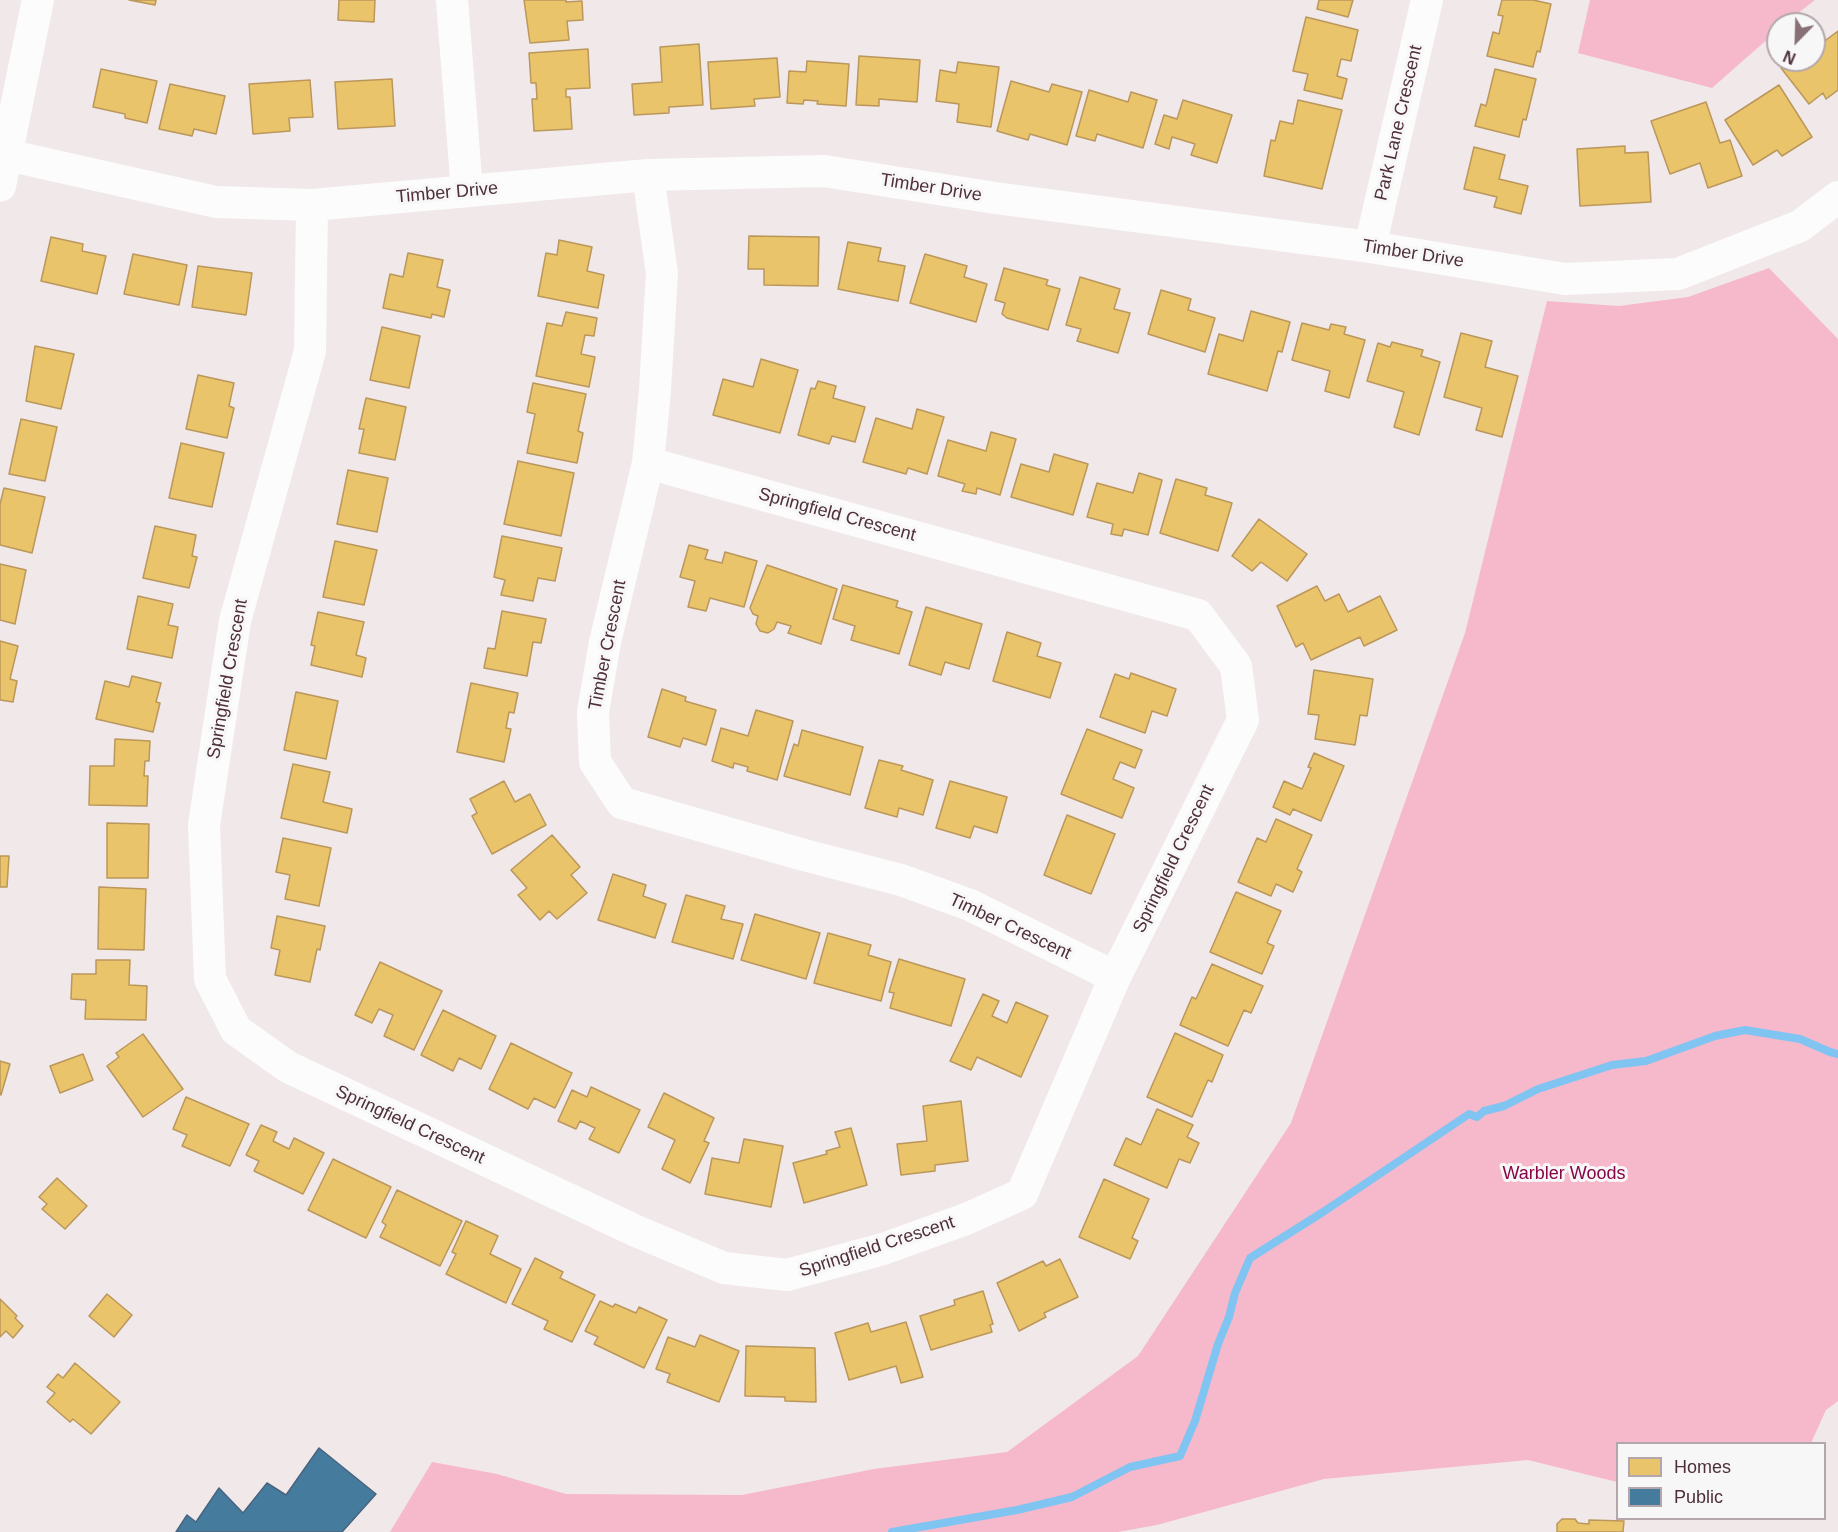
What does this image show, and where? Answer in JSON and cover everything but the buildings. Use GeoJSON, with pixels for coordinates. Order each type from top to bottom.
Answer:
{"type":"FeatureCollection","features":[{"type":"Feature","properties":{"kind":"street"},"geometry":{"type":"LineString","coordinates":[[0,186],[39,0]]}},
{"type":"Feature","properties":{"kind":"street"},"geometry":{"type":"LineString","coordinates":[[452,0],[467,191]]}},
{"type":"Feature","properties":{"kind":"street","name":"Park Lane Crescent"},"geometry":{"type":"LineString","coordinates":[[1370,247],[1427,0]]}},
{"type":"Feature","properties":{"kind":"street","name":"Timber Drive"},"geometry":{"type":"LineString","coordinates":[[7,155],[216,202],[312,205],[648,175],[824,171],[995,198],[1370,247],[1565,279],[1678,274],[1800,226],[1838,197]]}},
{"type":"Feature","properties":{"kind":"street","name":"Timber Crescent"},"geometry":{"type":"LineString","coordinates":[[648,175],[662,273],[655,390],[648,463],[605,642],[593,712],[595,762],[622,802],[804,855],[901,879],[970,905],[1115,977]]}},
{"type":"Feature","properties":{"kind":"street","name":"Springfield Crescent"},"geometry":{"type":"LineString","coordinates":[[312,205],[310,351],[235,621],[204,825],[210,979],[236,1030],[288,1067],[636,1231],[724,1268],[787,1275],[884,1249],[966,1219],[1022,1194],[1115,977],[1243,720],[1236,666],[1198,615],[648,463]]}},
{"type":"Feature","properties":{"kind":"green space"},"geometry":{"type":"Polygon","coordinates":[[[1590,0],[1815,0],[1800,12],[1766,12],[1766,41],[1712,88],[1578,53],[1590,0]]]}},
{"type":"Feature","properties":{"kind":"green space","name":"Warbler Woods"},"geometry":{"type":"Polygon","coordinates":[[[1769,268],[1838,339],[1838,1401],[1826,1410],[1811,1442],[1616,1442],[1616,1482],[1528,1460],[1324,1479],[1157,1525],[1118,1532],[390,1532],[432,1462],[497,1474],[566,1494],[742,1495],[874,1469],[1007,1452],[1138,1356],[1291,1123],[1465,633],[1547,301],[1619,306],[1688,297],[1769,268]]]}},
{"type":"Feature","properties":{"kind":"waterway"},"geometry":{"type":"LineString","coordinates":[[892,1532],[1017,1510],[1072,1497],[1130,1467],[1180,1456],[1195,1421],[1235,1293],[1250,1258],[1469,1114],[1477,1117],[1484,1111],[1504,1106],[1538,1089],[1612,1065],[1646,1061],[1715,1036],[1745,1030],[1800,1039],[1838,1054]]}}]}
